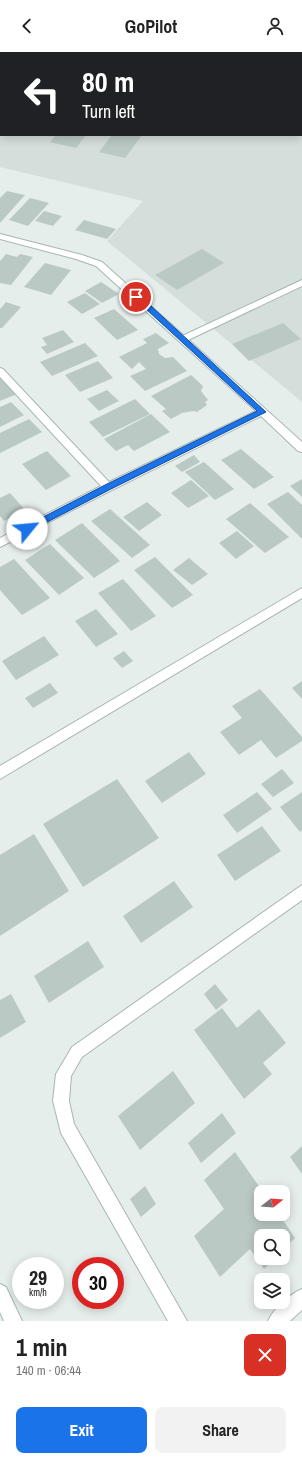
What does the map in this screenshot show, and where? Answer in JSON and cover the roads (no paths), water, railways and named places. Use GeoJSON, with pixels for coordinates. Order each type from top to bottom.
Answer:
{"type":"FeatureCollection","features":[{"type":"Feature","properties":{"kind":"street"},"geometry":{"type":"LineString","coordinates":[[0,236],[79,257],[99,264],[302,448]]}},
{"type":"Feature","properties":{"kind":"street"},"geometry":{"type":"LineString","coordinates":[[183,339],[302,283]]}},
{"type":"Feature","properties":{"kind":"street"},"geometry":{"type":"LineString","coordinates":[[0,371],[108,487]]}},
{"type":"Feature","properties":{"kind":"street"},"geometry":{"type":"LineString","coordinates":[[0,543],[108,487],[262,412]]}},
{"type":"Feature","properties":{"kind":"street"},"geometry":{"type":"LineString","coordinates":[[0,773],[302,592]]}},
{"type":"Feature","properties":{"kind":"street"},"geometry":{"type":"LineString","coordinates":[[178,1321],[67,1127],[62,1101],[64,1074],[77,1052],[302,892]]}},
{"type":"Feature","properties":{"kind":"street"},"geometry":{"type":"LineString","coordinates":[[0,1294],[13,1321]]}},
{"type":"Feature","properties":{"kind":"street"},"geometry":{"type":"LineString","coordinates":[[277,1321],[302,1298]]}}]}
